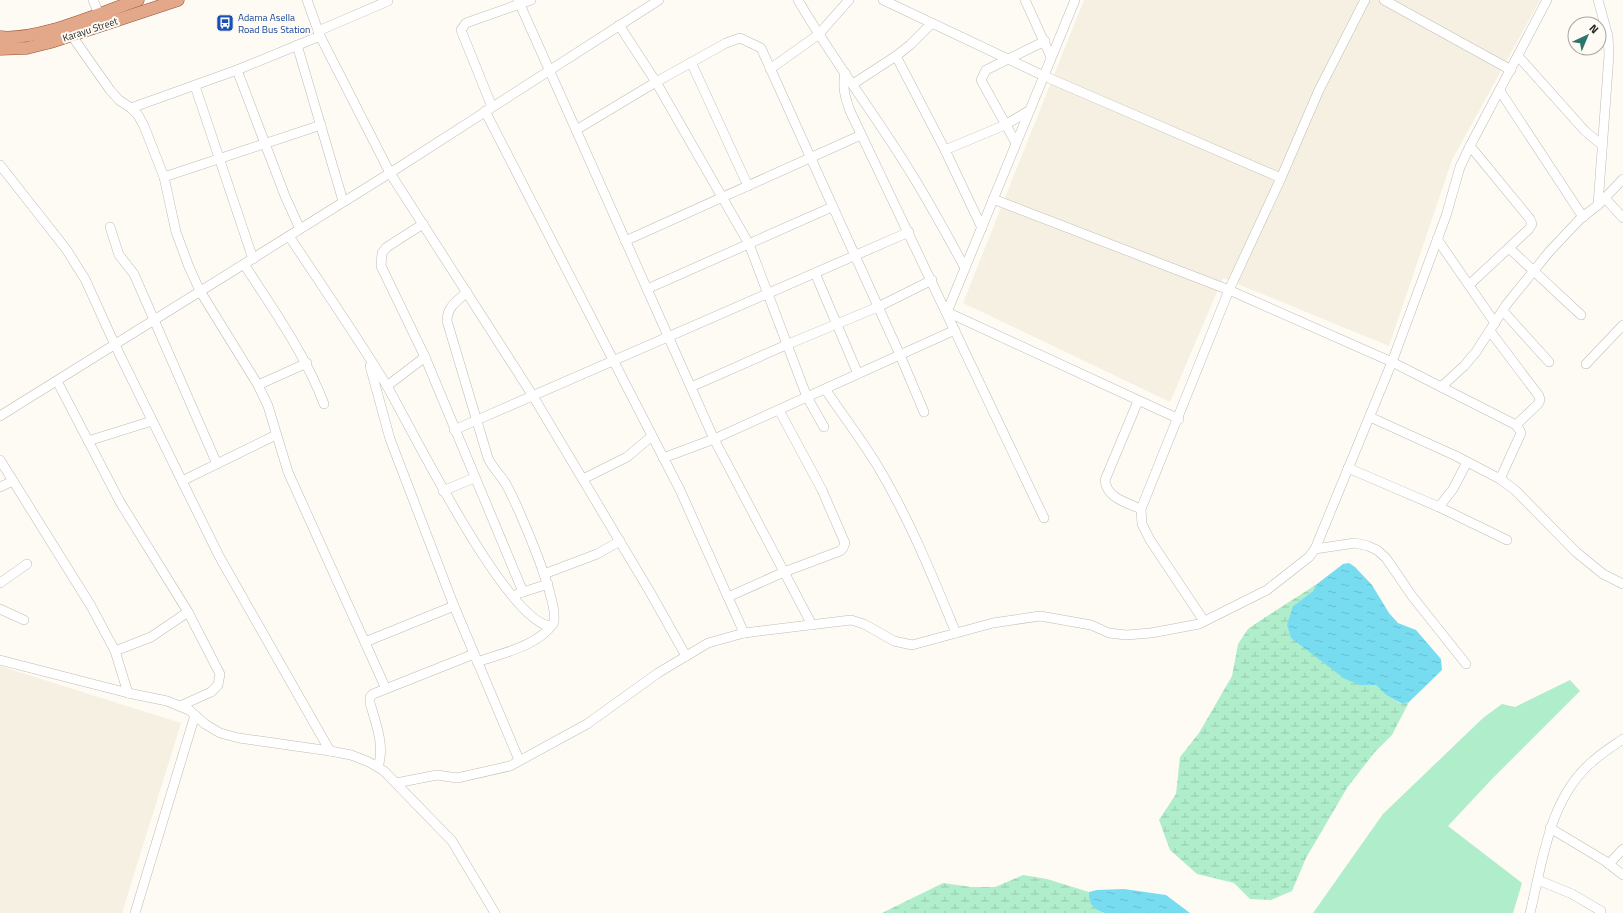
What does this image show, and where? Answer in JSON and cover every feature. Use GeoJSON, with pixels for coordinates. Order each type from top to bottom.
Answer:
{"type":"FeatureCollection","features":[{"type":"Feature","properties":{"kind":"main road","name":"Karayu Street"},"geometry":{"type":"LineString","coordinates":[[0,37],[12,38],[40,34],[138,0]]}},
{"type":"Feature","properties":{"kind":"main road","name":"Karayu Street"},"geometry":{"type":"LineString","coordinates":[[0,49],[27,48],[72,36],[178,0]]}},
{"type":"Feature","properties":{"kind":"street"},"geometry":{"type":"LineString","coordinates":[[93,0],[99,14]]}},
{"type":"Feature","properties":{"kind":"street"},"geometry":{"type":"LineString","coordinates":[[307,0],[319,33],[390,173],[533,396],[620,541],[686,656]]}},
{"type":"Feature","properties":{"kind":"street"},"geometry":{"type":"LineString","coordinates":[[531,0],[519,2],[466,23],[461,30],[489,109],[613,360],[680,490],[744,633]]}},
{"type":"Feature","properties":{"kind":"street"},"geometry":{"type":"LineString","coordinates":[[0,416],[390,173],[659,0]]}},
{"type":"Feature","properties":{"kind":"street"},"geometry":{"type":"LineString","coordinates":[[798,0],[818,35],[907,165],[965,268]]}},
{"type":"Feature","properties":{"kind":"street"},"geometry":{"type":"LineString","coordinates":[[770,69],[818,35],[849,0]]}},
{"type":"Feature","properties":{"kind":"street"},"geometry":{"type":"LineString","coordinates":[[883,0],[1044,76],[1281,178]]}},
{"type":"Feature","properties":{"kind":"street"},"geometry":{"type":"LineString","coordinates":[[1025,0],[1051,57]]}},
{"type":"Feature","properties":{"kind":"street"},"geometry":{"type":"LineString","coordinates":[[947,312],[1075,0]]}},
{"type":"Feature","properties":{"kind":"street"},"geometry":{"type":"LineString","coordinates":[[1204,621],[1150,540],[1142,524],[1142,509],[1229,290],[1281,178],[1319,90],[1365,0]]}},
{"type":"Feature","properties":{"kind":"street"},"geometry":{"type":"LineString","coordinates":[[1384,0],[1511,70]]}},
{"type":"Feature","properties":{"kind":"street"},"geometry":{"type":"LineString","coordinates":[[396,783],[437,775],[457,778],[510,766],[587,724],[658,673],[708,643],[744,633],[851,620],[864,624],[894,641],[912,645],[993,623],[1040,616],[1091,625],[1109,633],[1126,635],[1151,633],[1199,624],[1266,590],[1309,558],[1315,549],[1392,362],[1437,239],[1460,167],[1547,0]]}},
{"type":"Feature","properties":{"kind":"street"},"geometry":{"type":"LineString","coordinates":[[1598,0],[1608,36],[1609,55],[1598,205]]}},
{"type":"Feature","properties":{"kind":"street"},"geometry":{"type":"LineString","coordinates":[[132,108],[237,70],[297,44],[388,1]]}},
{"type":"Feature","properties":{"kind":"street"},"geometry":{"type":"LineString","coordinates":[[519,2],[714,439],[812,625]]}},
{"type":"Feature","properties":{"kind":"street"},"geometry":{"type":"LineString","coordinates":[[853,84],[896,56],[910,45],[932,23]]}},
{"type":"Feature","properties":{"kind":"street"},"geometry":{"type":"LineString","coordinates":[[619,25],[656,82],[749,244],[786,345],[807,397],[824,427]]}},
{"type":"Feature","properties":{"kind":"street"},"geometry":{"type":"LineString","coordinates":[[72,36],[110,90],[119,100],[132,108],[144,126],[164,177],[176,232],[189,267],[200,291],[258,385],[268,406],[288,472],[386,689]]}},
{"type":"Feature","properties":{"kind":"street"},"geometry":{"type":"LineString","coordinates":[[576,130],[726,42],[740,38],[761,48],[900,355],[924,412]]}},
{"type":"Feature","properties":{"kind":"street"},"geometry":{"type":"LineString","coordinates":[[1016,143],[981,80],[986,70],[1045,41]]}},
{"type":"Feature","properties":{"kind":"street"},"geometry":{"type":"LineString","coordinates":[[297,44],[344,201]]}},
{"type":"Feature","properties":{"kind":"street"},"geometry":{"type":"LineString","coordinates":[[896,56],[945,150],[982,228]]}},
{"type":"Feature","properties":{"kind":"street"},"geometry":{"type":"LineString","coordinates":[[1518,56],[1585,131],[1602,145]]}},
{"type":"Feature","properties":{"kind":"street"},"geometry":{"type":"LineString","coordinates":[[691,62],[748,186]]}},
{"type":"Feature","properties":{"kind":"street"},"geometry":{"type":"LineString","coordinates":[[237,70],[285,196],[300,229]]}},
{"type":"Feature","properties":{"kind":"street"},"geometry":{"type":"LineString","coordinates":[[845,73],[843,83],[844,95],[861,134],[932,280],[1044,518]]}},
{"type":"Feature","properties":{"kind":"street"},"geometry":{"type":"LineString","coordinates":[[195,86],[253,259]]}},
{"type":"Feature","properties":{"kind":"street"},"geometry":{"type":"LineString","coordinates":[[1500,91],[1583,217]]}},
{"type":"Feature","properties":{"kind":"street"},"geometry":{"type":"LineString","coordinates":[[945,150],[1005,125],[1030,110]]}},
{"type":"Feature","properties":{"kind":"street"},"geometry":{"type":"LineString","coordinates":[[164,177],[321,125]]}},
{"type":"Feature","properties":{"kind":"street"},"geometry":{"type":"LineString","coordinates":[[625,241],[861,134]]}},
{"type":"Feature","properties":{"kind":"street"},"geometry":{"type":"LineString","coordinates":[[1469,285],[1529,229],[1532,224],[1530,219],[1470,146]]}},
{"type":"Feature","properties":{"kind":"street"},"geometry":{"type":"LineString","coordinates":[[0,165],[66,249],[85,279],[152,422],[219,556],[330,751]]}},
{"type":"Feature","properties":{"kind":"street"},"geometry":{"type":"LineString","coordinates":[[1441,387],[1464,366],[1476,352],[1503,311],[1549,252],[1583,217],[1598,205],[1623,180]]}},
{"type":"Feature","properties":{"kind":"street"},"geometry":{"type":"LineString","coordinates":[[1605,198],[1623,218]]}},
{"type":"Feature","properties":{"kind":"street"},"geometry":{"type":"LineString","coordinates":[[993,199],[1229,290],[1392,362],[1516,425],[1521,434],[1500,479]]}},
{"type":"Feature","properties":{"kind":"street"},"geometry":{"type":"LineString","coordinates":[[647,289],[832,206]]}},
{"type":"Feature","properties":{"kind":"street"},"geometry":{"type":"LineString","coordinates":[[423,224],[387,247],[382,253],[381,266],[425,357],[474,478],[523,592]]}},
{"type":"Feature","properties":{"kind":"street"},"geometry":{"type":"LineString","coordinates":[[110,227],[119,255],[134,274],[217,464]]}},
{"type":"Feature","properties":{"kind":"street"},"geometry":{"type":"LineString","coordinates":[[454,430],[909,232]]}},
{"type":"Feature","properties":{"kind":"street"},"geometry":{"type":"LineString","coordinates":[[289,236],[387,386],[443,491],[475,543],[512,596],[537,621],[544,625],[550,626]]}},
{"type":"Feature","properties":{"kind":"street"},"geometry":{"type":"LineString","coordinates":[[1437,239],[1495,323]]}},
{"type":"Feature","properties":{"kind":"street"},"geometry":{"type":"LineString","coordinates":[[1509,248],[1533,272],[1581,315]]}},
{"type":"Feature","properties":{"kind":"street"},"geometry":{"type":"LineString","coordinates":[[244,264],[306,363],[317,383],[324,404]]}},
{"type":"Feature","properties":{"kind":"street"},"geometry":{"type":"LineString","coordinates":[[815,273],[858,374]]}},
{"type":"Feature","properties":{"kind":"street"},"geometry":{"type":"LineString","coordinates":[[691,387],[786,345],[878,307],[932,280]]}},
{"type":"Feature","properties":{"kind":"street"},"geometry":{"type":"LineString","coordinates":[[378,767],[381,759],[381,742],[370,703],[370,697],[373,694],[476,658],[522,646],[539,637],[554,623],[555,616],[548,584],[532,540],[510,491],[488,458],[446,321],[447,313],[452,305],[467,292]]}},
{"type":"Feature","properties":{"kind":"street"},"geometry":{"type":"LineString","coordinates":[[1503,311],[1549,362]]}},
{"type":"Feature","properties":{"kind":"street"},"geometry":{"type":"LineString","coordinates":[[947,312],[1178,419]]}},
{"type":"Feature","properties":{"kind":"street"},"geometry":{"type":"LineString","coordinates":[[1586,364],[1623,325]]}},
{"type":"Feature","properties":{"kind":"street"},"geometry":{"type":"LineString","coordinates":[[663,458],[714,439],[955,330]]}},
{"type":"Feature","properties":{"kind":"street"},"geometry":{"type":"LineString","coordinates":[[1490,331],[1539,396],[1540,400],[1538,404],[1516,425]]}},
{"type":"Feature","properties":{"kind":"street"},"geometry":{"type":"LineString","coordinates":[[368,357],[390,438],[454,606],[519,760]]}},
{"type":"Feature","properties":{"kind":"street"},"geometry":{"type":"LineString","coordinates":[[387,386],[425,357]]}},
{"type":"Feature","properties":{"kind":"street"},"geometry":{"type":"LineString","coordinates":[[258,385],[306,363]]}},
{"type":"Feature","properties":{"kind":"street"},"geometry":{"type":"LineString","coordinates":[[57,381],[120,502],[188,612],[220,674],[218,685],[211,692],[180,706]]}},
{"type":"Feature","properties":{"kind":"street"},"geometry":{"type":"LineString","coordinates":[[825,389],[876,464],[896,500],[925,558],[956,633]]}},
{"type":"Feature","properties":{"kind":"street"},"geometry":{"type":"LineString","coordinates":[[1138,401],[1105,480],[1107,491],[1112,495],[1142,509]]}},
{"type":"Feature","properties":{"kind":"street"},"geometry":{"type":"LineString","coordinates":[[728,597],[784,572],[840,551],[845,543],[822,490],[779,410]]}},
{"type":"Feature","properties":{"kind":"street"},"geometry":{"type":"LineString","coordinates":[[1370,417],[1500,479],[1515,490],[1576,552],[1603,574],[1623,584]]}},
{"type":"Feature","properties":{"kind":"street"},"geometry":{"type":"LineString","coordinates":[[88,441],[152,422]]}},
{"type":"Feature","properties":{"kind":"street"},"geometry":{"type":"LineString","coordinates":[[182,481],[276,435]]}},
{"type":"Feature","properties":{"kind":"street"},"geometry":{"type":"LineString","coordinates":[[583,479],[627,457],[652,436]]}},
{"type":"Feature","properties":{"kind":"street"},"geometry":{"type":"LineString","coordinates":[[0,460],[91,606],[115,651],[128,693]]}},
{"type":"Feature","properties":{"kind":"street"},"geometry":{"type":"LineString","coordinates":[[1439,507],[1453,488],[1467,462]]}},
{"type":"Feature","properties":{"kind":"street"},"geometry":{"type":"LineString","coordinates":[[1348,468],[1439,507],[1507,540]]}},
{"type":"Feature","properties":{"kind":"street"},"geometry":{"type":"LineString","coordinates":[[443,491],[474,478]]}},
{"type":"Feature","properties":{"kind":"street"},"geometry":{"type":"LineString","coordinates":[[0,487],[13,481]]}},
{"type":"Feature","properties":{"kind":"street"},"geometry":{"type":"LineString","coordinates":[[544,574],[597,554],[620,541]]}},
{"type":"Feature","properties":{"kind":"street"},"geometry":{"type":"LineString","coordinates":[[1315,549],[1355,543],[1377,550],[1386,558],[1412,596],[1466,664]]}},
{"type":"Feature","properties":{"kind":"street"},"geometry":{"type":"LineString","coordinates":[[0,583],[27,564]]}},
{"type":"Feature","properties":{"kind":"street"},"geometry":{"type":"LineString","coordinates":[[512,596],[548,584]]}},
{"type":"Feature","properties":{"kind":"street"},"geometry":{"type":"LineString","coordinates":[[365,642],[454,606]]}},
{"type":"Feature","properties":{"kind":"street"},"geometry":{"type":"LineString","coordinates":[[0,608],[24,620]]}},
{"type":"Feature","properties":{"kind":"street"},"geometry":{"type":"LineString","coordinates":[[115,651],[151,637],[188,612]]}},
{"type":"Feature","properties":{"kind":"street"},"geometry":{"type":"LineString","coordinates":[[0,660],[128,693],[167,701],[189,710],[205,724],[220,732],[239,738],[351,755],[378,767],[384,771],[452,841],[495,913]]}},
{"type":"Feature","properties":{"kind":"street"},"geometry":{"type":"LineString","coordinates":[[135,913],[195,715]]}},
{"type":"Feature","properties":{"kind":"street"},"geometry":{"type":"LineString","coordinates":[[1530,913],[1550,828],[1559,804],[1574,782],[1593,761],[1623,739]]}},
{"type":"Feature","properties":{"kind":"street"},"geometry":{"type":"LineString","coordinates":[[1550,828],[1609,864],[1623,875]]}},
{"type":"Feature","properties":{"kind":"street"},"geometry":{"type":"LineString","coordinates":[[1609,864],[1623,849]]}},
{"type":"Feature","properties":{"kind":"street"},"geometry":{"type":"LineString","coordinates":[[1538,880],[1572,894],[1601,911]]}},
{"type":"Feature","properties":{"kind":"shaded area"},"geometry":{"type":"Polygon","coordinates":[[[1084,0],[1540,0],[1452,160],[1389,346],[1223,278],[1170,402],[963,303],[1084,0]]]}},
{"type":"Feature","properties":{"kind":"shaded area"},"geometry":{"type":"Polygon","coordinates":[[[0,666],[181,723],[122,913],[0,913],[0,666]]]}},
{"type":"Feature","properties":{"kind":"green space"},"geometry":{"type":"Polygon","coordinates":[[[1317,584],[1313,591],[1293,606],[1360,685],[1376,685],[1386,695],[1401,704],[1409,702],[1392,735],[1374,753],[1347,788],[1306,858],[1292,891],[1271,900],[1250,899],[1234,883],[1197,874],[1170,850],[1159,820],[1176,794],[1180,757],[1199,733],[1232,676],[1238,644],[1248,629],[1317,584]]]}},
{"type":"Feature","properties":{"kind":"green space"},"geometry":{"type":"Polygon","coordinates":[[[1570,680],[1580,691],[1491,780],[1448,826],[1522,883],[1513,913],[1313,913],[1383,814],[1483,718],[1502,704],[1515,707],[1570,680]]]}},
{"type":"Feature","properties":{"kind":"green space"},"geometry":{"type":"Polygon","coordinates":[[[1023,875],[1047,879],[1089,892],[1092,906],[1104,913],[882,913],[943,883],[971,887],[995,887],[1023,875]]]}},
{"type":"Feature","properties":{"kind":"water"},"geometry":{"type":"Polygon","coordinates":[[[1349,563],[1355,567],[1372,585],[1389,613],[1398,623],[1416,630],[1441,659],[1442,670],[1409,702],[1402,704],[1386,695],[1376,685],[1360,685],[1345,679],[1291,638],[1287,625],[1293,606],[1313,591],[1317,584],[1343,564],[1349,563]]]}},
{"type":"Feature","properties":{"kind":"water"},"geometry":{"type":"Polygon","coordinates":[[[1124,889],[1166,895],[1190,913],[1104,913],[1094,908],[1090,903],[1089,892],[1097,890],[1124,889]]]}},
{"type":"Feature","properties":{"kind":"place","name":"Adama Asella Road Bus Station"},"geometry":{"type":"Point","coordinates":[225,23]}}]}
